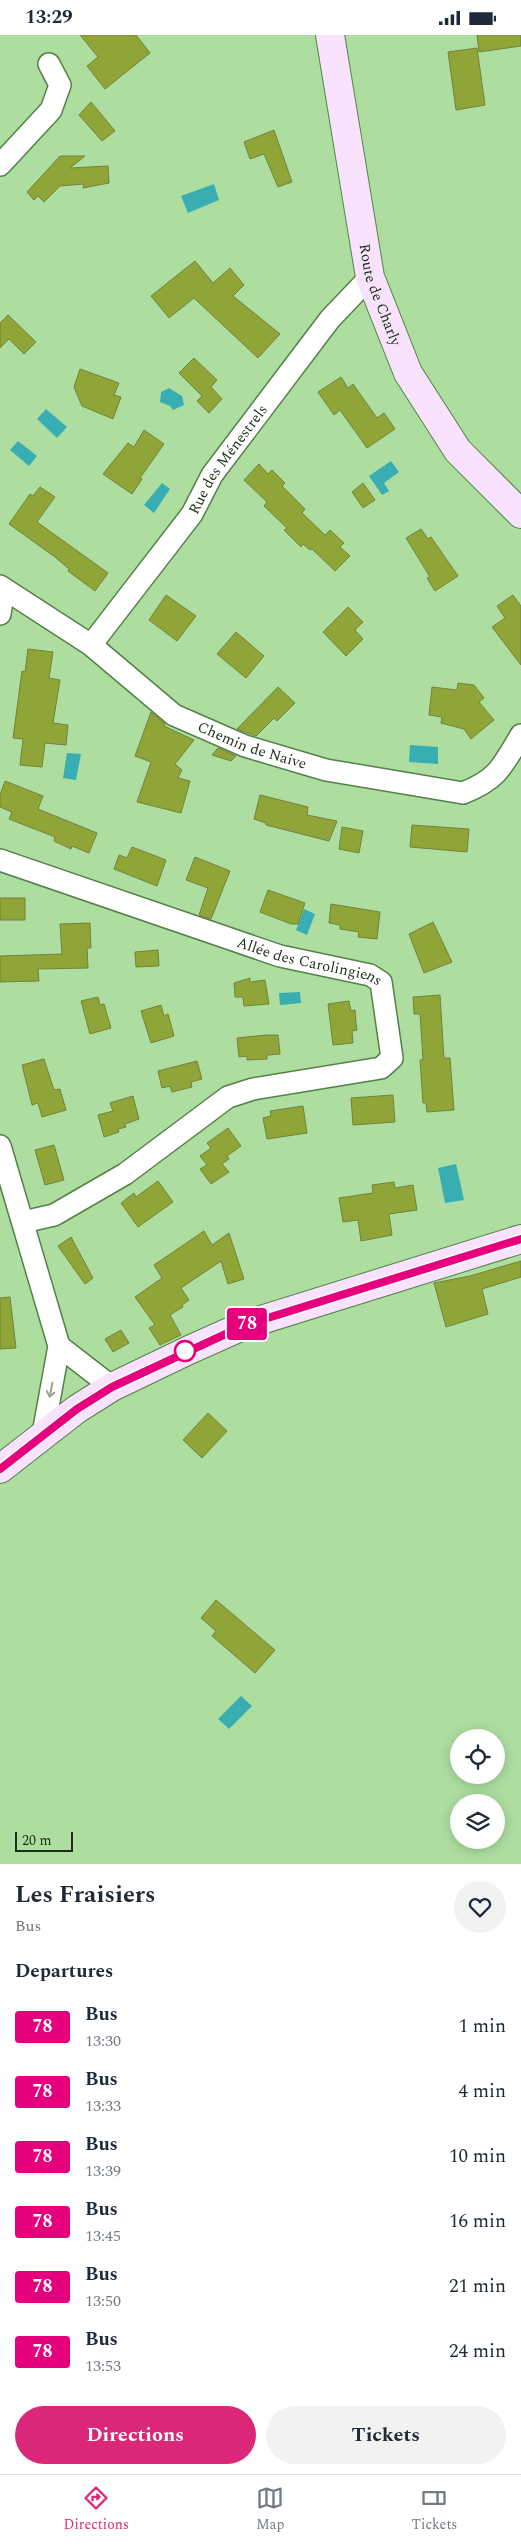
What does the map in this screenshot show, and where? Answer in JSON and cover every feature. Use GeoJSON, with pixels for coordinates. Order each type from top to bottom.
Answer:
{"type":"FeatureCollection","features":[{"type":"Feature","properties":{"kind":"street","name":"Route de Charly"},"geometry":{"type":"LineString","coordinates":[[330,35],[370,277],[413,381],[458,451],[521,514]]}},
{"type":"Feature","properties":{"kind":"street"},"geometry":{"type":"LineString","coordinates":[[0,165],[51,110],[60,85],[48,64]]}},
{"type":"Feature","properties":{"kind":"street","name":"Rue des Ménestrels"},"geometry":{"type":"LineString","coordinates":[[91,645],[192,514],[212,475],[330,319],[370,277]]}},
{"type":"Feature","properties":{"kind":"street"},"geometry":{"type":"LineString","coordinates":[[0,614],[2,587]]}},
{"type":"Feature","properties":{"kind":"street","name":"Chemin de Naive"},"geometry":{"type":"LineString","coordinates":[[2,587],[91,645],[174,715],[245,746],[326,770],[463,793],[484,785],[499,772],[521,735]]}},
{"type":"Feature","properties":{"kind":"street","name":"Allée des Carolingiens"},"geometry":{"type":"LineString","coordinates":[[0,860],[280,956],[370,975],[381,982],[392,1058],[381,1068],[253,1089],[228,1097],[125,1175],[54,1215],[23,1223]]}},
{"type":"Feature","properties":{"kind":"street"},"geometry":{"type":"LineString","coordinates":[[0,1146],[59,1346],[43,1434]]}},
{"type":"Feature","properties":{"kind":"street"},"geometry":{"type":"LineString","coordinates":[[0,1469],[77,1409],[112,1387],[245,1325],[521,1239]]}},
{"type":"Feature","properties":{"kind":"street"},"geometry":{"type":"LineString","coordinates":[[59,1346],[112,1387]]}},
{"type":"Feature","properties":{"kind":"water"},"geometry":{"type":"Polygon","coordinates":[[[214,184],[219,200],[188,213],[181,196],[214,184]]]}},
{"type":"Feature","properties":{"kind":"water"},"geometry":{"type":"Polygon","coordinates":[[[169,388],[182,396],[184,405],[173,410],[170,406],[160,402],[161,392],[169,388]]]}},
{"type":"Feature","properties":{"kind":"water"},"geometry":{"type":"Polygon","coordinates":[[[46,409],[67,427],[57,438],[37,419],[46,409]]]}},
{"type":"Feature","properties":{"kind":"water"},"geometry":{"type":"Polygon","coordinates":[[[18,441],[37,456],[29,466],[10,450],[18,441]]]}},
{"type":"Feature","properties":{"kind":"water"},"geometry":{"type":"Polygon","coordinates":[[[391,461],[399,472],[384,483],[389,491],[382,495],[369,476],[391,461]]]}},
{"type":"Feature","properties":{"kind":"water"},"geometry":{"type":"Polygon","coordinates":[[[162,483],[170,489],[154,513],[144,505],[162,483]]]}},
{"type":"Feature","properties":{"kind":"water"},"geometry":{"type":"Polygon","coordinates":[[[410,745],[438,747],[438,764],[409,762],[410,745]]]}},
{"type":"Feature","properties":{"kind":"water"},"geometry":{"type":"Polygon","coordinates":[[[67,753],[81,754],[76,780],[63,778],[67,753]]]}},
{"type":"Feature","properties":{"kind":"water"},"geometry":{"type":"Polygon","coordinates":[[[304,909],[315,914],[307,935],[296,930],[304,909]]]}},
{"type":"Feature","properties":{"kind":"water"},"geometry":{"type":"Polygon","coordinates":[[[300,992],[301,1003],[280,1005],[279,993],[300,992]]]}},
{"type":"Feature","properties":{"kind":"water"},"geometry":{"type":"Polygon","coordinates":[[[456,1164],[464,1200],[445,1203],[438,1168],[456,1164]]]}},
{"type":"Feature","properties":{"kind":"water"},"geometry":{"type":"Polygon","coordinates":[[[241,1696],[252,1706],[229,1729],[218,1719],[241,1696]]]}},
{"type":"Feature","properties":{"kind":"building"},"geometry":{"type":"Polygon","coordinates":[[[80,35],[136,35],[150,53],[105,89],[87,66],[98,57],[80,35]]]}},
{"type":"Feature","properties":{"kind":"building"},"geometry":{"type":"Polygon","coordinates":[[[477,35],[521,35],[521,46],[479,52],[477,35]]]}},
{"type":"Feature","properties":{"kind":"building"},"geometry":{"type":"Polygon","coordinates":[[[477,48],[485,105],[456,110],[448,52],[477,48]]]}},
{"type":"Feature","properties":{"kind":"building"},"geometry":{"type":"Polygon","coordinates":[[[91,102],[115,131],[102,141],[79,115],[91,102]]]}},
{"type":"Feature","properties":{"kind":"building"},"geometry":{"type":"Polygon","coordinates":[[[274,130],[292,182],[278,187],[264,154],[250,159],[244,142],[274,130]]]}},
{"type":"Feature","properties":{"kind":"building"},"geometry":{"type":"Polygon","coordinates":[[[60,156],[85,156],[70,168],[108,166],[109,183],[83,188],[84,184],[60,186],[44,202],[38,196],[34,200],[27,192],[60,156]]]}},
{"type":"Feature","properties":{"kind":"building"},"geometry":{"type":"Polygon","coordinates":[[[195,261],[213,283],[230,268],[244,285],[233,296],[280,334],[258,358],[194,298],[169,318],[151,296],[195,261]]]}},
{"type":"Feature","properties":{"kind":"building"},"geometry":{"type":"Polygon","coordinates":[[[8,315],[36,342],[24,354],[9,339],[0,348],[0,323],[8,315]]]}},
{"type":"Feature","properties":{"kind":"building"},"geometry":{"type":"Polygon","coordinates":[[[194,358],[217,380],[211,387],[222,399],[209,413],[197,401],[202,396],[179,373],[194,358]]]}},
{"type":"Feature","properties":{"kind":"building"},"geometry":{"type":"Polygon","coordinates":[[[80,369],[119,383],[114,395],[121,397],[113,419],[82,406],[74,387],[80,369]]]}},
{"type":"Feature","properties":{"kind":"building"},"geometry":{"type":"Polygon","coordinates":[[[341,377],[348,388],[353,384],[377,418],[384,413],[395,429],[367,448],[340,410],[334,415],[318,392],[341,377]]]}},
{"type":"Feature","properties":{"kind":"building"},"geometry":{"type":"Polygon","coordinates":[[[144,430],[164,444],[140,478],[142,479],[132,494],[103,474],[128,443],[134,447],[144,430]]]}},
{"type":"Feature","properties":{"kind":"building"},"geometry":{"type":"Polygon","coordinates":[[[259,464],[268,474],[272,470],[285,483],[282,486],[305,509],[302,513],[325,535],[330,530],[344,543],[340,547],[350,556],[335,571],[312,549],[310,550],[303,544],[301,547],[284,530],[287,528],[264,506],[267,502],[244,480],[259,464]]]}},
{"type":"Feature","properties":{"kind":"building"},"geometry":{"type":"Polygon","coordinates":[[[363,483],[375,500],[363,508],[352,492],[363,483]]]}},
{"type":"Feature","properties":{"kind":"building"},"geometry":{"type":"Polygon","coordinates":[[[40,487],[55,497],[37,522],[108,573],[95,591],[68,571],[69,569],[55,557],[9,524],[30,494],[33,496],[40,487]]]}},
{"type":"Feature","properties":{"kind":"building"},"geometry":{"type":"Polygon","coordinates":[[[421,529],[428,539],[431,537],[458,576],[435,591],[427,578],[430,577],[406,538],[421,529]]]}},
{"type":"Feature","properties":{"kind":"building"},"geometry":{"type":"Polygon","coordinates":[[[166,595],[196,616],[177,641],[149,620],[166,595]]]}},
{"type":"Feature","properties":{"kind":"building"},"geometry":{"type":"Polygon","coordinates":[[[513,595],[521,606],[521,665],[492,627],[505,618],[497,606],[513,595]]]}},
{"type":"Feature","properties":{"kind":"building"},"geometry":{"type":"Polygon","coordinates":[[[348,607],[363,622],[355,630],[363,639],[346,656],[323,632],[348,607]]]}},
{"type":"Feature","properties":{"kind":"building"},"geometry":{"type":"Polygon","coordinates":[[[236,632],[264,656],[246,678],[217,654],[236,632]]]}},
{"type":"Feature","properties":{"kind":"building"},"geometry":{"type":"Polygon","coordinates":[[[28,649],[53,652],[49,678],[60,680],[53,723],[68,725],[66,745],[45,743],[42,767],[20,765],[23,739],[13,738],[22,671],[25,672],[28,649]]]}},
{"type":"Feature","properties":{"kind":"building"},"geometry":{"type":"Polygon","coordinates":[[[458,683],[474,685],[484,698],[479,702],[494,720],[471,739],[464,729],[441,723],[442,717],[429,715],[432,687],[457,690],[458,683]]]}},
{"type":"Feature","properties":{"kind":"building"},"geometry":{"type":"Polygon","coordinates":[[[278,687],[295,703],[277,721],[274,718],[256,736],[237,729],[278,687]]]}},
{"type":"Feature","properties":{"kind":"building"},"geometry":{"type":"Polygon","coordinates":[[[151,712],[165,724],[164,726],[194,740],[175,764],[182,770],[178,778],[190,781],[181,813],[137,802],[151,762],[135,756],[151,712]]]}},
{"type":"Feature","properties":{"kind":"building"},"geometry":{"type":"Polygon","coordinates":[[[218,748],[236,756],[231,761],[212,755],[218,748]]]}},
{"type":"Feature","properties":{"kind":"building"},"geometry":{"type":"Polygon","coordinates":[[[5,781],[43,796],[38,809],[97,833],[89,853],[72,846],[71,849],[54,841],[55,837],[9,819],[12,812],[0,807],[0,795],[5,781]]]}},
{"type":"Feature","properties":{"kind":"building"},"geometry":{"type":"Polygon","coordinates":[[[260,795],[308,807],[307,815],[337,821],[329,841],[266,825],[266,823],[254,819],[260,795]]]}},
{"type":"Feature","properties":{"kind":"building"},"geometry":{"type":"Polygon","coordinates":[[[412,825],[469,829],[467,852],[410,847],[412,825]]]}},
{"type":"Feature","properties":{"kind":"building"},"geometry":{"type":"Polygon","coordinates":[[[342,827],[363,831],[359,853],[339,849],[342,827]]]}},
{"type":"Feature","properties":{"kind":"building"},"geometry":{"type":"Polygon","coordinates":[[[132,847],[166,860],[157,886],[114,869],[119,855],[127,858],[132,847]]]}},
{"type":"Feature","properties":{"kind":"building"},"geometry":{"type":"Polygon","coordinates":[[[195,857],[230,871],[211,919],[199,915],[208,888],[186,880],[195,857]]]}},
{"type":"Feature","properties":{"kind":"building"},"geometry":{"type":"Polygon","coordinates":[[[268,890],[305,903],[298,924],[291,924],[260,912],[268,890]]]}},
{"type":"Feature","properties":{"kind":"building"},"geometry":{"type":"Polygon","coordinates":[[[0,898],[25,898],[25,920],[0,920],[0,898]]]}},
{"type":"Feature","properties":{"kind":"building"},"geometry":{"type":"Polygon","coordinates":[[[331,904],[380,912],[377,939],[358,937],[359,932],[340,929],[340,925],[329,923],[331,904]]]}},
{"type":"Feature","properties":{"kind":"building"},"geometry":{"type":"Polygon","coordinates":[[[433,922],[452,962],[424,973],[409,934],[433,922]]]}},
{"type":"Feature","properties":{"kind":"building"},"geometry":{"type":"Polygon","coordinates":[[[90,923],[91,948],[87,948],[88,968],[38,969],[39,981],[0,982],[0,956],[62,954],[60,924],[90,923]]]}},
{"type":"Feature","properties":{"kind":"building"},"geometry":{"type":"Polygon","coordinates":[[[158,950],[159,966],[136,967],[135,952],[158,950]]]}},
{"type":"Feature","properties":{"kind":"building"},"geometry":{"type":"Polygon","coordinates":[[[250,978],[250,982],[265,980],[269,1004],[244,1006],[243,997],[235,997],[234,983],[250,978]]]}},
{"type":"Feature","properties":{"kind":"building"},"geometry":{"type":"Polygon","coordinates":[[[440,995],[444,1058],[450,1058],[454,1110],[427,1112],[426,1103],[423,1103],[420,1060],[423,1060],[420,1014],[414,1014],[413,997],[440,995]]]}},
{"type":"Feature","properties":{"kind":"building"},"geometry":{"type":"Polygon","coordinates":[[[98,997],[100,1005],[104,1004],[111,1028],[90,1034],[81,1001],[98,997]]]}},
{"type":"Feature","properties":{"kind":"building"},"geometry":{"type":"Polygon","coordinates":[[[349,1001],[351,1011],[355,1010],[357,1030],[352,1031],[353,1043],[333,1045],[328,1004],[349,1001]]]}},
{"type":"Feature","properties":{"kind":"building"},"geometry":{"type":"Polygon","coordinates":[[[161,1005],[164,1016],[168,1014],[174,1036],[151,1043],[141,1011],[161,1005]]]}},
{"type":"Feature","properties":{"kind":"building"},"geometry":{"type":"Polygon","coordinates":[[[278,1035],[280,1054],[267,1055],[267,1059],[247,1060],[247,1056],[239,1057],[237,1038],[278,1035]]]}},
{"type":"Feature","properties":{"kind":"building"},"geometry":{"type":"Polygon","coordinates":[[[44,1059],[54,1090],[60,1089],[66,1110],[42,1117],[38,1103],[32,1105],[22,1065],[44,1059]]]}},
{"type":"Feature","properties":{"kind":"building"},"geometry":{"type":"Polygon","coordinates":[[[197,1061],[202,1079],[191,1082],[192,1087],[172,1092],[170,1086],[162,1088],[158,1071],[197,1061]]]}},
{"type":"Feature","properties":{"kind":"building"},"geometry":{"type":"Polygon","coordinates":[[[393,1095],[395,1122],[353,1125],[351,1098],[393,1095]]]}},
{"type":"Feature","properties":{"kind":"building"},"geometry":{"type":"Polygon","coordinates":[[[133,1096],[139,1119],[125,1124],[126,1127],[118,1129],[119,1132],[104,1137],[98,1115],[113,1111],[110,1103],[133,1096]]]}},
{"type":"Feature","properties":{"kind":"building"},"geometry":{"type":"Polygon","coordinates":[[[303,1106],[307,1133],[267,1139],[263,1118],[271,1116],[270,1111],[303,1106]]]}},
{"type":"Feature","properties":{"kind":"building"},"geometry":{"type":"Polygon","coordinates":[[[228,1128],[241,1146],[227,1156],[229,1159],[222,1164],[229,1172],[211,1184],[200,1169],[207,1165],[200,1156],[211,1148],[207,1143],[228,1128]]]}},
{"type":"Feature","properties":{"kind":"building"},"geometry":{"type":"Polygon","coordinates":[[[54,1145],[64,1180],[45,1185],[35,1150],[54,1145]]]}},
{"type":"Feature","properties":{"kind":"building"},"geometry":{"type":"Polygon","coordinates":[[[158,1181],[173,1202],[138,1227],[121,1203],[134,1193],[136,1197],[158,1181]]]}},
{"type":"Feature","properties":{"kind":"building"},"geometry":{"type":"Polygon","coordinates":[[[394,1182],[395,1188],[413,1185],[417,1210],[389,1214],[392,1235],[361,1241],[358,1220],[343,1222],[339,1198],[373,1193],[372,1185],[394,1182]]]}},
{"type":"Feature","properties":{"kind":"building"},"geometry":{"type":"Polygon","coordinates":[[[204,1231],[212,1245],[229,1233],[244,1279],[228,1284],[221,1261],[181,1288],[189,1300],[182,1305],[183,1307],[170,1315],[181,1335],[160,1345],[149,1328],[155,1325],[135,1297],[162,1278],[154,1265],[204,1231]]]}},
{"type":"Feature","properties":{"kind":"building"},"geometry":{"type":"Polygon","coordinates":[[[71,1237],[93,1278],[85,1284],[58,1246],[71,1237]]]}},
{"type":"Feature","properties":{"kind":"building"},"geometry":{"type":"Polygon","coordinates":[[[521,1261],[521,1277],[482,1289],[488,1314],[446,1327],[434,1283],[470,1276],[521,1261]]]}},
{"type":"Feature","properties":{"kind":"building"},"geometry":{"type":"Polygon","coordinates":[[[10,1297],[16,1348],[0,1349],[0,1298],[10,1297]]]}},
{"type":"Feature","properties":{"kind":"building"},"geometry":{"type":"Polygon","coordinates":[[[121,1330],[129,1343],[113,1352],[105,1339],[121,1330]]]}},
{"type":"Feature","properties":{"kind":"building"},"geometry":{"type":"Polygon","coordinates":[[[208,1413],[227,1431],[202,1458],[183,1440],[208,1413]]]}},
{"type":"Feature","properties":{"kind":"building"},"geometry":{"type":"Polygon","coordinates":[[[216,1600],[275,1650],[255,1673],[212,1636],[216,1631],[201,1618],[216,1600]]]}},
{"type":"Feature","properties":{"kind":"bus line","name":"78"},"geometry":{"type":"LineString","coordinates":[[0,1469],[77,1409],[112,1387],[245,1325],[521,1239]]}}]}
